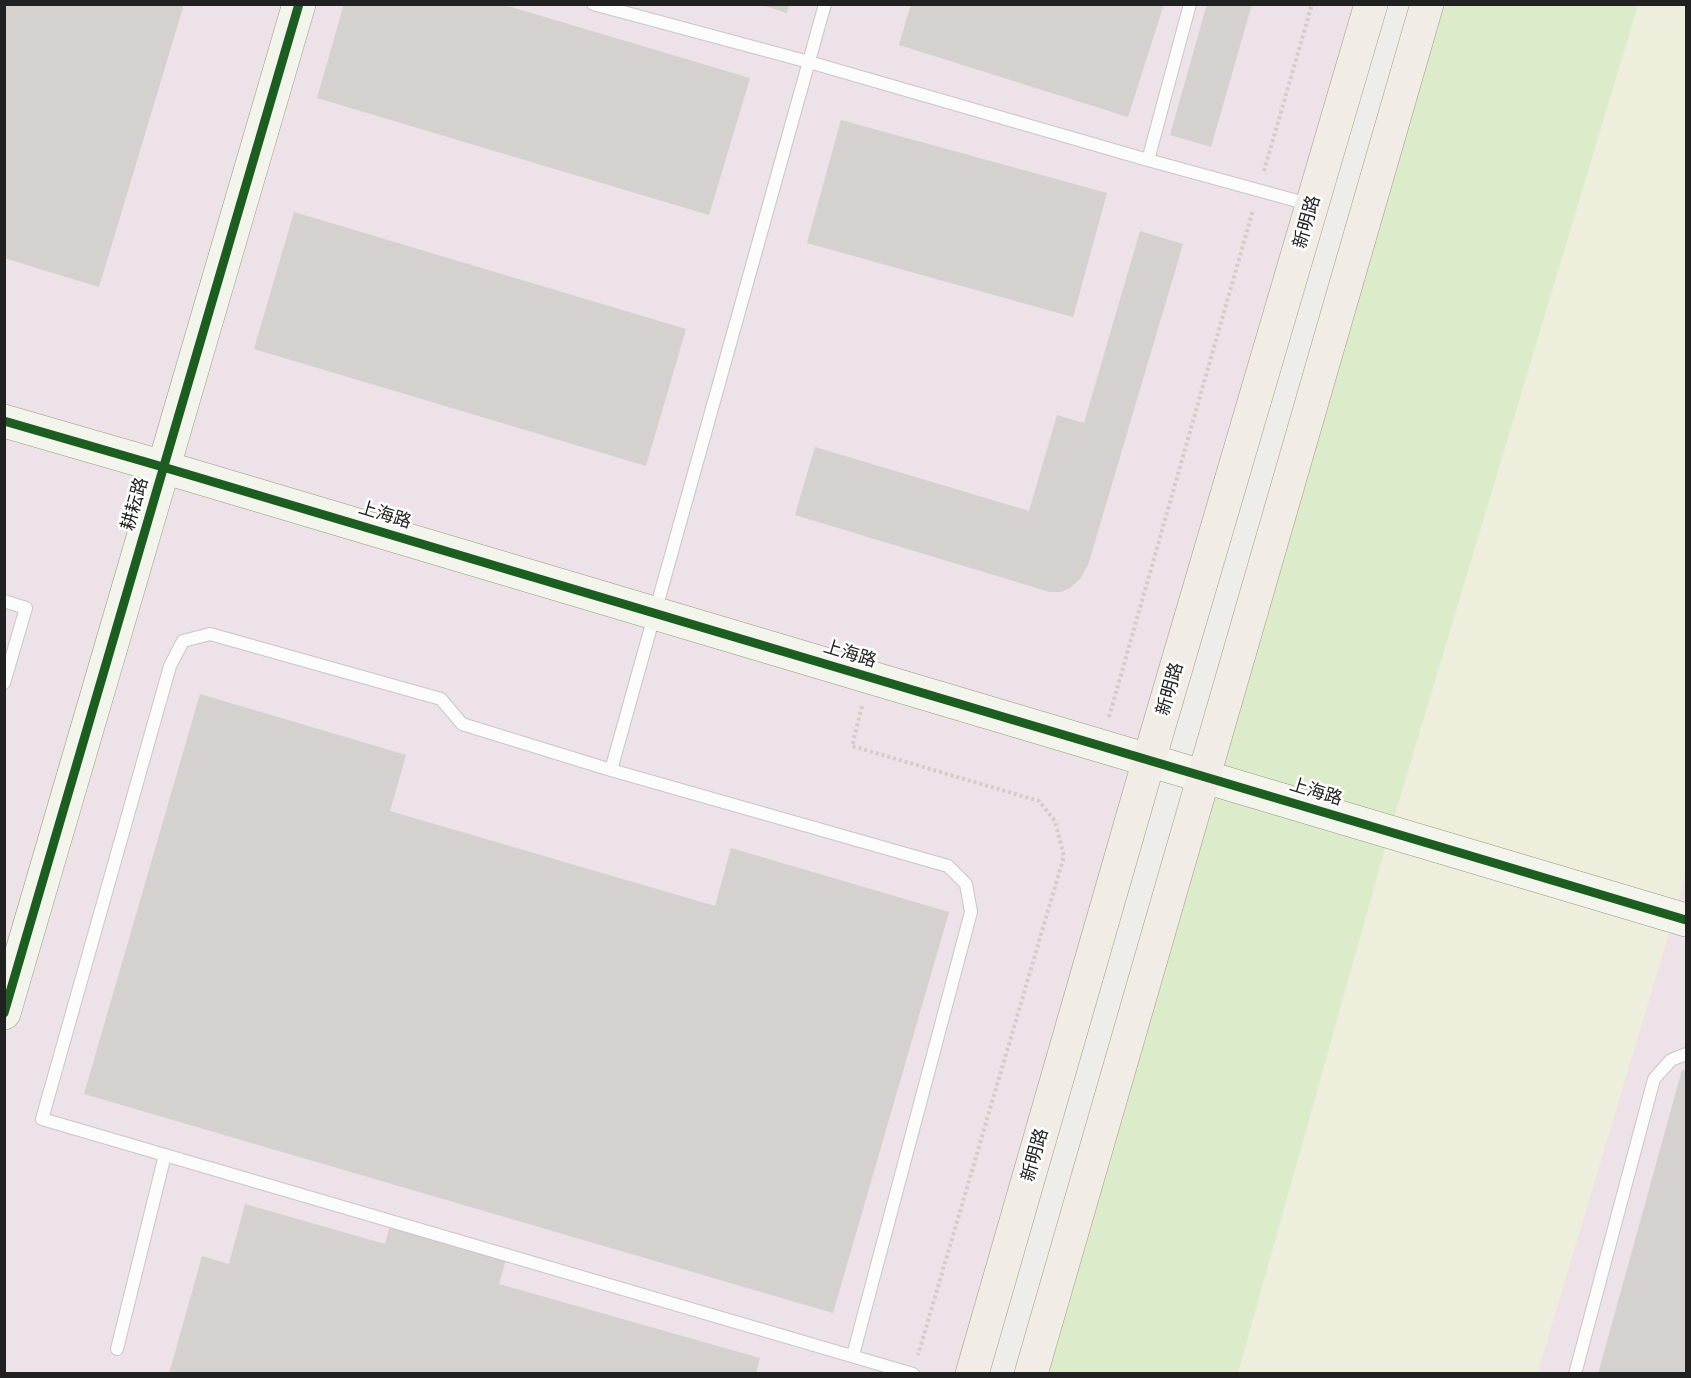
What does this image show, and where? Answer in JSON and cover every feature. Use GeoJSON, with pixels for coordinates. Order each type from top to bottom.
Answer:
{"type":"FeatureCollection","features":[{"type":"Feature","properties":{"kind":"main road","name":"新明路"},"geometry":{"type":"LineString","coordinates":[[972,1374],[1371,4]]}},
{"type":"Feature","properties":{"kind":"main road"},"geometry":{"type":"LineString","coordinates":[[1030,1374],[1427,4]]}},
{"type":"Feature","properties":{"kind":"street","name":"耕耘路"},"geometry":{"type":"LineString","coordinates":[[4,1013],[299,4]]}},
{"type":"Feature","properties":{"kind":"street","name":"上海路"},"geometry":{"type":"LineString","coordinates":[[4,421],[163,466],[1686,920]]}},
{"type":"Feature","properties":{"kind":"lane"},"geometry":{"type":"LineString","coordinates":[[593,4],[809,62],[1312,205]]}},
{"type":"Feature","properties":{"kind":"lane"},"geometry":{"type":"LineString","coordinates":[[610,770],[825,4]]}},
{"type":"Feature","properties":{"kind":"lane"},"geometry":{"type":"LineString","coordinates":[[1148,160],[1190,4]]}},
{"type":"Feature","properties":{"kind":"lane"},"geometry":{"type":"LineString","coordinates":[[4,601],[26,608],[4,683]]}},
{"type":"Feature","properties":{"kind":"lane"},"geometry":{"type":"LineString","coordinates":[[853,1355],[971,912],[966,884],[948,866],[610,770],[462,724],[441,699],[210,634],[183,641],[170,666],[42,1119],[913,1374]]}},
{"type":"Feature","properties":{"kind":"lane"},"geometry":{"type":"LineString","coordinates":[[1575,1374],[1654,1078],[1671,1060],[1686,1054]]}},
{"type":"Feature","properties":{"kind":"lane"},"geometry":{"type":"LineString","coordinates":[[117,1349],[165,1155]]}},
{"type":"Feature","properties":{"kind":"path"},"geometry":{"type":"LineString","coordinates":[[1101,746],[1312,4]]}},
{"type":"Feature","properties":{"kind":"shaded area"},"geometry":{"type":"Polygon","coordinates":[[[4,5],[1369,5],[972,1373],[5,1373],[4,5]]]}},
{"type":"Feature","properties":{"kind":"shaded area"},"geometry":{"type":"Polygon","coordinates":[[[1686,872],[1686,1373],[1537,1374],[1674,916],[1686,872]]]}},
{"type":"Feature","properties":{"kind":"green space"},"geometry":{"type":"Polygon","coordinates":[[[1427,5],[1638,5],[1390,831],[1238,1373],[1031,1374],[1427,5]]]}},
{"type":"Feature","properties":{"kind":"green space"},"geometry":{"type":"Polygon","coordinates":[[[1638,5],[1686,5],[1686,872],[1674,916],[1537,1373],[1238,1374],[1390,831],[1638,5]]]}},
{"type":"Feature","properties":{"kind":"building"},"geometry":{"type":"Polygon","coordinates":[[[4,4],[184,4],[99,287],[4,258],[4,4]]]}},
{"type":"Feature","properties":{"kind":"building"},"geometry":{"type":"Polygon","coordinates":[[[344,4],[501,4],[750,78],[709,215],[317,98],[344,4]]]}},
{"type":"Feature","properties":{"kind":"building"},"geometry":{"type":"Polygon","coordinates":[[[911,4],[1164,4],[1128,117],[899,45],[911,4]]]}},
{"type":"Feature","properties":{"kind":"building"},"geometry":{"type":"Polygon","coordinates":[[[1207,4],[1252,4],[1211,147],[1170,135],[1207,4]]]}},
{"type":"Feature","properties":{"kind":"building"},"geometry":{"type":"Polygon","coordinates":[[[762,5],[789,5],[787,13],[762,5]]]}},
{"type":"Feature","properties":{"kind":"building"},"geometry":{"type":"Polygon","coordinates":[[[841,120],[1107,193],[1073,317],[807,243],[841,120]]]}},
{"type":"Feature","properties":{"kind":"building"},"geometry":{"type":"Polygon","coordinates":[[[294,212],[686,329],[646,466],[254,349],[294,212]]]}},
{"type":"Feature","properties":{"kind":"building"},"geometry":{"type":"Polygon","coordinates":[[[1140,231],[1183,244],[1088,565],[1080,579],[1070,588],[1061,592],[1050,592],[795,515],[815,447],[1029,511],[1057,415],[1084,423],[1140,231]]]}},
{"type":"Feature","properties":{"kind":"building"},"geometry":{"type":"Polygon","coordinates":[[[200,694],[406,755],[390,811],[715,906],[731,848],[949,912],[833,1313],[84,1094],[200,694]]]}},
{"type":"Feature","properties":{"kind":"building"},"geometry":{"type":"Polygon","coordinates":[[[1682,1070],[1686,1071],[1686,1374],[1598,1374],[1682,1070]]]}},
{"type":"Feature","properties":{"kind":"building"},"geometry":{"type":"Polygon","coordinates":[[[245,1204],[385,1244],[390,1226],[506,1259],[499,1284],[760,1358],[756,1374],[169,1374],[202,1256],[229,1264],[245,1204]]]}},
{"type":"Feature","properties":{"kind":"cycle path"},"geometry":{"type":"LineString","coordinates":[[4,1013],[299,4]]}},
{"type":"Feature","properties":{"kind":"cycle path"},"geometry":{"type":"LineString","coordinates":[[4,421],[1686,920]]}}]}
